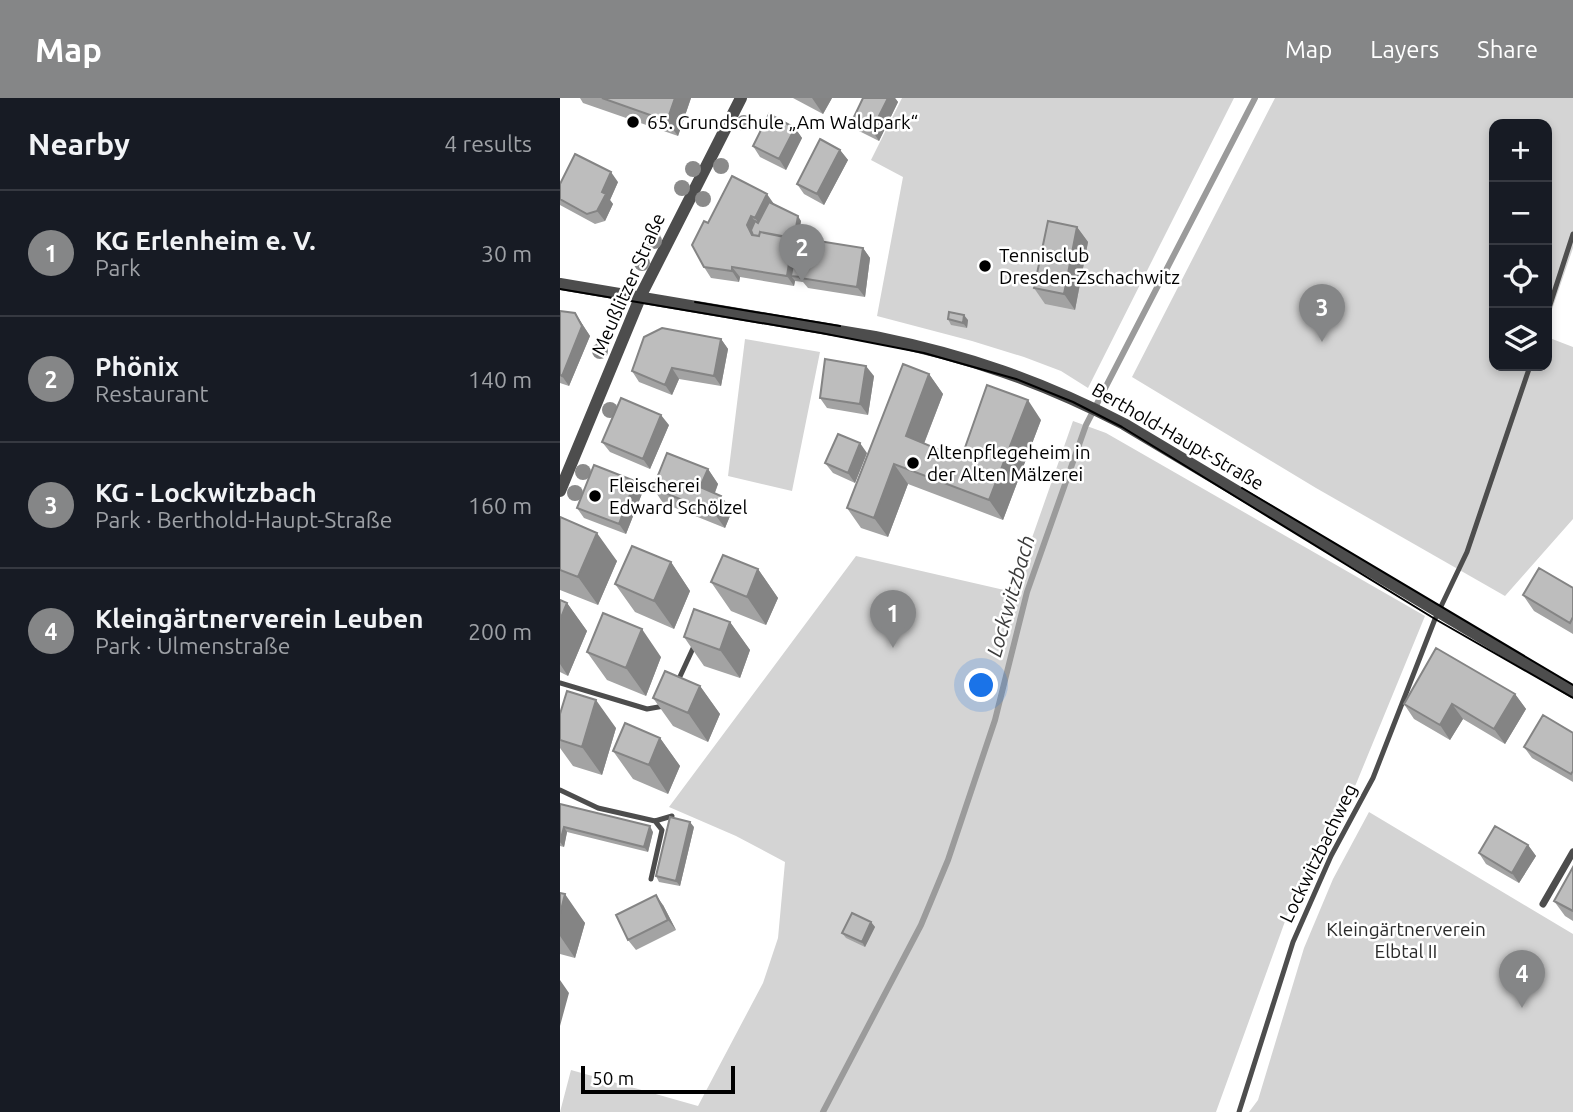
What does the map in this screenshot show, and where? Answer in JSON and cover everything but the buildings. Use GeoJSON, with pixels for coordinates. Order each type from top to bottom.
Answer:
{"type":"FeatureCollection","features":[{"type":"Feature","properties":{"kind":"street","name":"Meußlitzer Straße"},"geometry":{"type":"LineString","coordinates":[[560,491],[641,297],[673,228],[741,98]]}},
{"type":"Feature","properties":{"kind":"street","name":"Berthold-Haupt-Straße"},"geometry":{"type":"LineString","coordinates":[[560,284],[822,327],[926,348],[1018,375],[1124,424],[1573,692]]}},
{"type":"Feature","properties":{"kind":"street"},"geometry":{"type":"LineString","coordinates":[[1543,904],[1573,852]]}},
{"type":"Feature","properties":{"kind":"lane"},"geometry":{"type":"LineString","coordinates":[[1549,308],[1573,234]]}},
{"type":"Feature","properties":{"kind":"lane","name":"Lockwitzbachweg"},"geometry":{"type":"LineString","coordinates":[[1239,1112],[1293,942],[1331,856],[1373,778],[1438,613],[1468,552],[1528,371]]}},
{"type":"Feature","properties":{"kind":"lane"},"geometry":{"type":"LineString","coordinates":[[674,690],[697,640]]}},
{"type":"Feature","properties":{"kind":"lane"},"geometry":{"type":"LineString","coordinates":[[560,683],[647,709],[668,702]]}},
{"type":"Feature","properties":{"kind":"lane"},"geometry":{"type":"LineString","coordinates":[[560,790],[598,808],[655,821],[672,816]]}},
{"type":"Feature","properties":{"kind":"lane"},"geometry":{"type":"LineString","coordinates":[[651,879],[662,830],[655,821]]}},
{"type":"Feature","properties":{"kind":"green space"},"geometry":{"type":"Polygon","coordinates":[[[902,98],[1234,98],[1088,388],[1061,371],[1024,357],[877,316],[903,177],[871,160],[902,98]]]}},
{"type":"Feature","properties":{"kind":"green space"},"geometry":{"type":"Polygon","coordinates":[[[1275,98],[1573,98],[1573,248],[1552,309],[1552,119],[1489,119],[1489,371],[1552,371],[1552,339],[1573,347],[1573,519],[1505,596],[1316,488],[1132,377],[1275,98]]]}},
{"type":"Feature","properties":{"kind":"green space"},"geometry":{"type":"Polygon","coordinates":[[[745,339],[820,352],[792,491],[728,476],[745,339]]]}},
{"type":"Feature","properties":{"kind":"green space"},"geometry":{"type":"Polygon","coordinates":[[[1073,421],[1106,433],[1425,616],[1356,784],[1292,902],[1216,1112],[560,1112],[571,1070],[698,1106],[763,983],[778,938],[785,862],[736,836],[669,807],[856,556],[1013,592],[1073,421]]]}},
{"type":"Feature","properties":{"kind":"green space","name":"Kleingärtnerverein Elbtal II"},"geometry":{"type":"Polygon","coordinates":[[[1369,812],[1573,934],[1573,1112],[1249,1112],[1258,1100],[1304,948],[1333,879],[1369,812]]]}},
{"type":"Feature","properties":{"kind":"waterway","name":"Lockwitzbach"},"geometry":{"type":"LineString","coordinates":[[823,1112],[921,925],[948,860],[995,720],[1027,592],[1086,425],[1255,98]]}},
{"type":"Feature","properties":{"kind":"tram line"},"geometry":{"type":"LineString","coordinates":[[560,289],[924,353],[1016,379],[1073,402],[1122,427],[1435,619],[1573,698]]}},
{"type":"Feature","properties":{"kind":"tram line"},"geometry":{"type":"LineString","coordinates":[[695,302],[840,326]]}},
{"type":"Feature","properties":{"kind":"tram line"},"geometry":{"type":"LineString","coordinates":[[1242,488],[1573,685]]}},
{"type":"Feature","properties":{"kind":"place","name":"65. Grundschule „Am Waldpark“"},"geometry":{"type":"Point","coordinates":[633,122]}},
{"type":"Feature","properties":{"kind":"place","name":"Tennisclub Dresden-Zschachwitz"},"geometry":{"type":"Point","coordinates":[985,266]}},
{"type":"Feature","properties":{"kind":"place","name":"Phönix"},"geometry":{"type":"Point","coordinates":[802,282]}},
{"type":"Feature","properties":{"kind":"place","name":"KG - Lockwitzbach"},"geometry":{"type":"Point","coordinates":[1322,342]}},
{"type":"Feature","properties":{"kind":"place","name":"Altenpflegeheim in der Alten Mälzerei"},"geometry":{"type":"Point","coordinates":[913,463]}},
{"type":"Feature","properties":{"kind":"place","name":"Fleischerei Edward Schölzel"},"geometry":{"type":"Point","coordinates":[595,496]}},
{"type":"Feature","properties":{"kind":"place","name":"KG Erlenheim e. V."},"geometry":{"type":"Point","coordinates":[893,648]}},
{"type":"Feature","properties":{"kind":"place","name":"Kleingärtnerverein Leuben"},"geometry":{"type":"Point","coordinates":[1522,1008]}}]}
